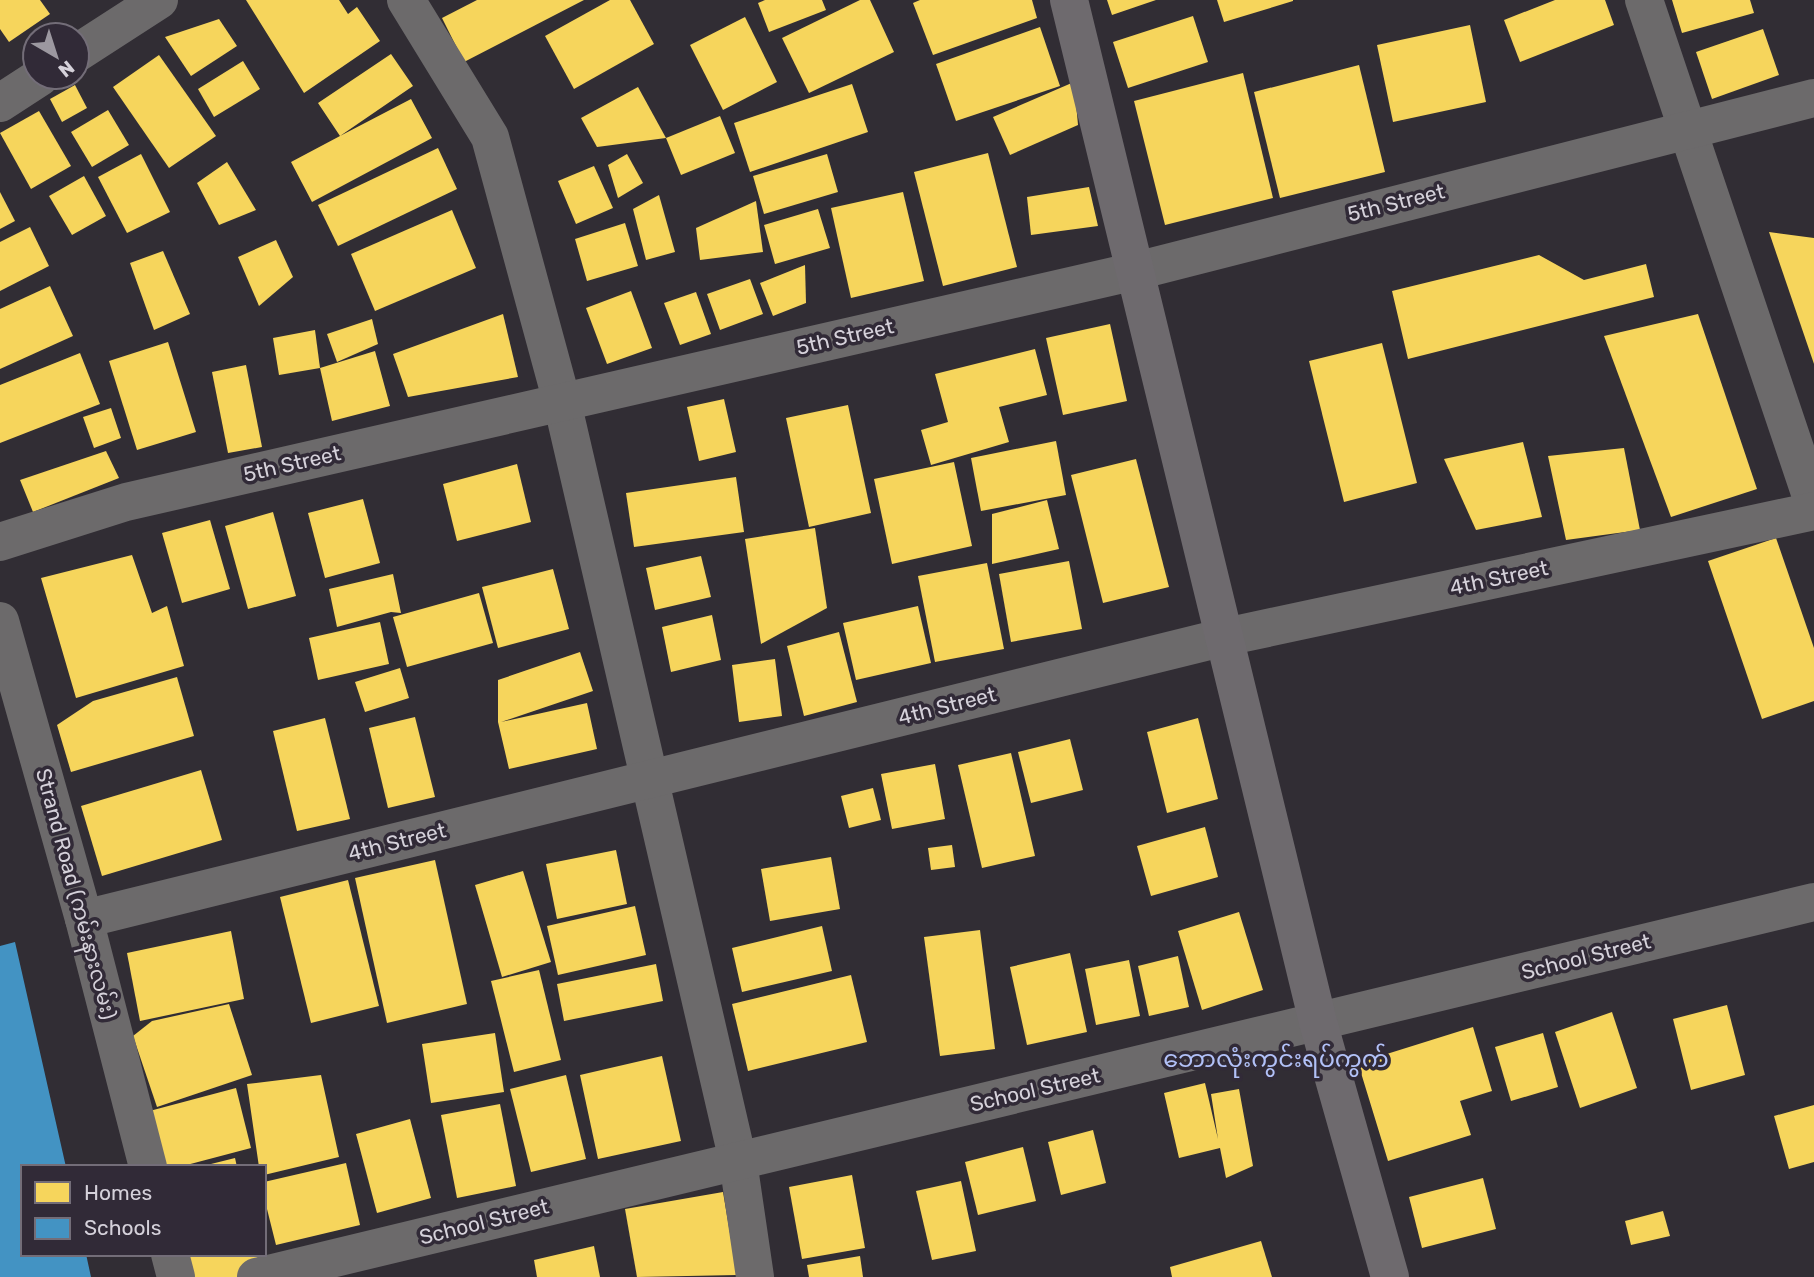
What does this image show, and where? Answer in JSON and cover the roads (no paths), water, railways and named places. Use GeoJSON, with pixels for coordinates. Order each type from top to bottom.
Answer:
{"type":"FeatureCollection","features":[{"type":"Feature","properties":{"kind":"main road"},"geometry":{"type":"LineString","coordinates":[[1069,0],[1318,1022],[1390,1277]]}},
{"type":"Feature","properties":{"kind":"street"},"geometry":{"type":"LineString","coordinates":[[91,44],[159,0]]}},
{"type":"Feature","properties":{"kind":"street"},"geometry":{"type":"LineString","coordinates":[[406,0],[490,137],[562,402],[738,1161],[755,1277]]}},
{"type":"Feature","properties":{"kind":"street"},"geometry":{"type":"LineString","coordinates":[[1644,0],[1814,505]]}},
{"type":"Feature","properties":{"kind":"street"},"geometry":{"type":"LineString","coordinates":[[0,103],[21,89]]}},
{"type":"Feature","properties":{"kind":"street","name":"5th Street"},"geometry":{"type":"LineString","coordinates":[[0,542],[125,502],[1136,271],[1814,98]]}},
{"type":"Feature","properties":{"kind":"street","name":"4th Street"},"geometry":{"type":"LineString","coordinates":[[84,919],[1225,637],[1814,511]]}},
{"type":"Feature","properties":{"kind":"street","name":"Strand Road (ကမ်းနားလမ်း)"},"geometry":{"type":"LineString","coordinates":[[0,621],[84,919],[147,1165]]}},
{"type":"Feature","properties":{"kind":"street","name":"School Street"},"geometry":{"type":"LineString","coordinates":[[256,1277],[1814,902]]}},
{"type":"Feature","properties":{"kind":"street"},"geometry":{"type":"LineString","coordinates":[[171,1256],[176,1277]]}},
{"type":"Feature","properties":{"kind":"district","name":"ဘောလုံးကွင်းရပ်ကွက်"},"geometry":{"type":"Point","coordinates":[1276,1059]}}]}
